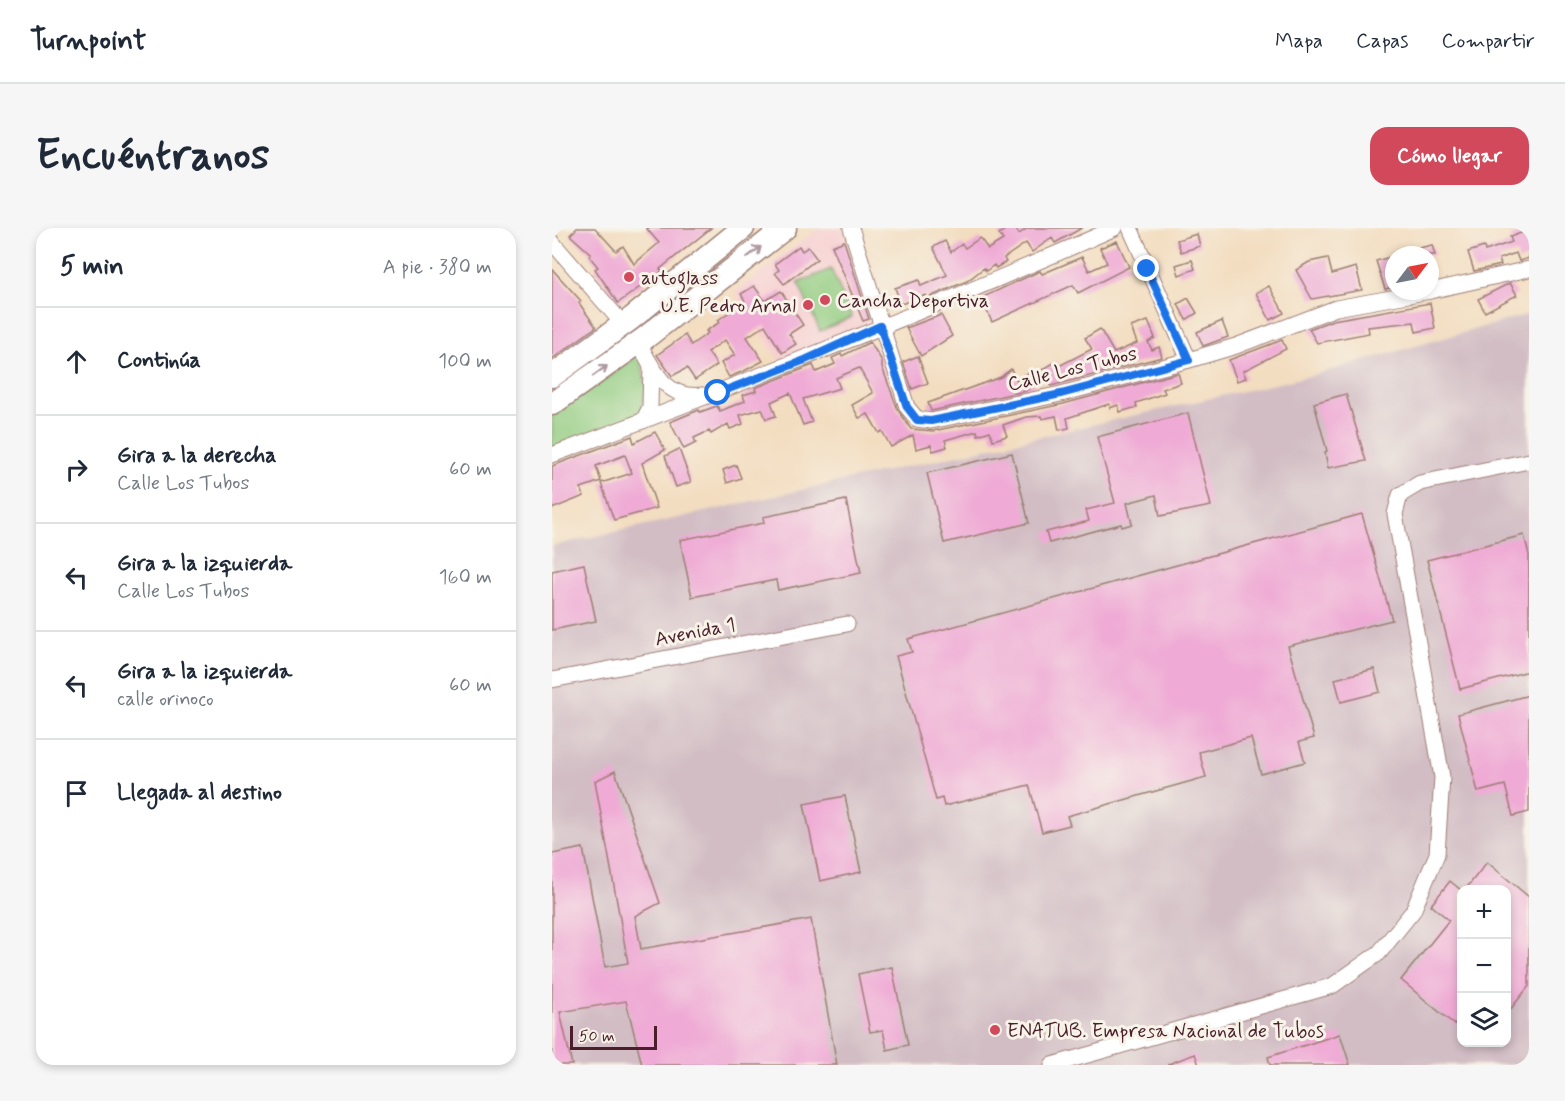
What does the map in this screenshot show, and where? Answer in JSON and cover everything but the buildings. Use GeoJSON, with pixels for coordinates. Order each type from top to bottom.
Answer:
{"type":"FeatureCollection","features":[{"type":"Feature","properties":{"kind":"highway"},"geometry":{"type":"LineString","coordinates":[[552,376],[623,324],[743,228]]}},
{"type":"Feature","properties":{"kind":"highway"},"geometry":{"type":"LineString","coordinates":[[552,404],[639,343],[785,228]]}},
{"type":"Feature","properties":{"kind":"street","name":"Calle Los Tubos"},"geometry":{"type":"LineString","coordinates":[[850,228],[907,407],[917,420],[931,421],[1061,394],[1236,346],[1336,308],[1385,299]]}},
{"type":"Feature","properties":{"kind":"street"},"geometry":{"type":"LineString","coordinates":[[552,456],[805,360],[880,326],[960,297],[1116,228]]}},
{"type":"Feature","properties":{"kind":"street"},"geometry":{"type":"LineString","coordinates":[[1130,228],[1189,360]]}},
{"type":"Feature","properties":{"kind":"street"},"geometry":{"type":"LineString","coordinates":[[552,243],[623,324]]}},
{"type":"Feature","properties":{"kind":"street","name":"Calle Los Tubos"},"geometry":{"type":"LineString","coordinates":[[1439,289],[1529,268]]}},
{"type":"Feature","properties":{"kind":"street"},"geometry":{"type":"LineString","coordinates":[[639,343],[651,365],[672,391],[688,397],[718,393]]}},
{"type":"Feature","properties":{"kind":"street"},"geometry":{"type":"LineString","coordinates":[[643,421],[650,407],[651,365]]}},
{"type":"Feature","properties":{"kind":"street"},"geometry":{"type":"LineString","coordinates":[[1052,1065],[1332,986],[1379,954],[1413,911],[1437,854],[1442,777],[1395,514],[1400,495],[1420,483],[1529,461]]}},
{"type":"Feature","properties":{"kind":"street","name":"Avenida 1"},"geometry":{"type":"LineString","coordinates":[[552,680],[847,624]]}},
{"type":"Feature","properties":{"kind":"shaded area","name":"U.E. Pedro Arnal"},"geometry":{"type":"Polygon","coordinates":[[[819,228],[843,228],[879,318],[779,361],[735,292],[819,228]]]}},
{"type":"Feature","properties":{"kind":"shaded area"},"geometry":{"type":"Polygon","coordinates":[[[1529,314],[1529,1055],[1523,1065],[552,1065],[552,546],[1310,376],[1529,314]]]}},
{"type":"Feature","properties":{"kind":"green space","name":"Cancha Deportiva"},"geometry":{"type":"Polygon","coordinates":[[[831,269],[852,317],[820,331],[798,283],[831,269]]]}},
{"type":"Feature","properties":{"kind":"green space"},"geometry":{"type":"Polygon","coordinates":[[[640,354],[646,388],[640,416],[552,450],[552,416],[640,354]]]}},
{"type":"Feature","properties":{"kind":"place","name":"autoglass"},"geometry":{"type":"Point","coordinates":[629,277]}},
{"type":"Feature","properties":{"kind":"place","name":"Cancha Deportiva"},"geometry":{"type":"Point","coordinates":[825,300]}},
{"type":"Feature","properties":{"kind":"place","name":"U.E. Pedro Arnal"},"geometry":{"type":"Point","coordinates":[808,305]}},
{"type":"Feature","properties":{"kind":"place","name":"ENATUB. Empresa Nacional de Tubos"},"geometry":{"type":"Point","coordinates":[995,1030]}},
{"type":"Feature","properties":{"kind":"route"},"geometry":{"type":"LineString","coordinates":[[718,393],[805,360],[880,326],[907,407],[917,420],[931,421],[1061,394],[1189,360],[1147,269]]}}]}
